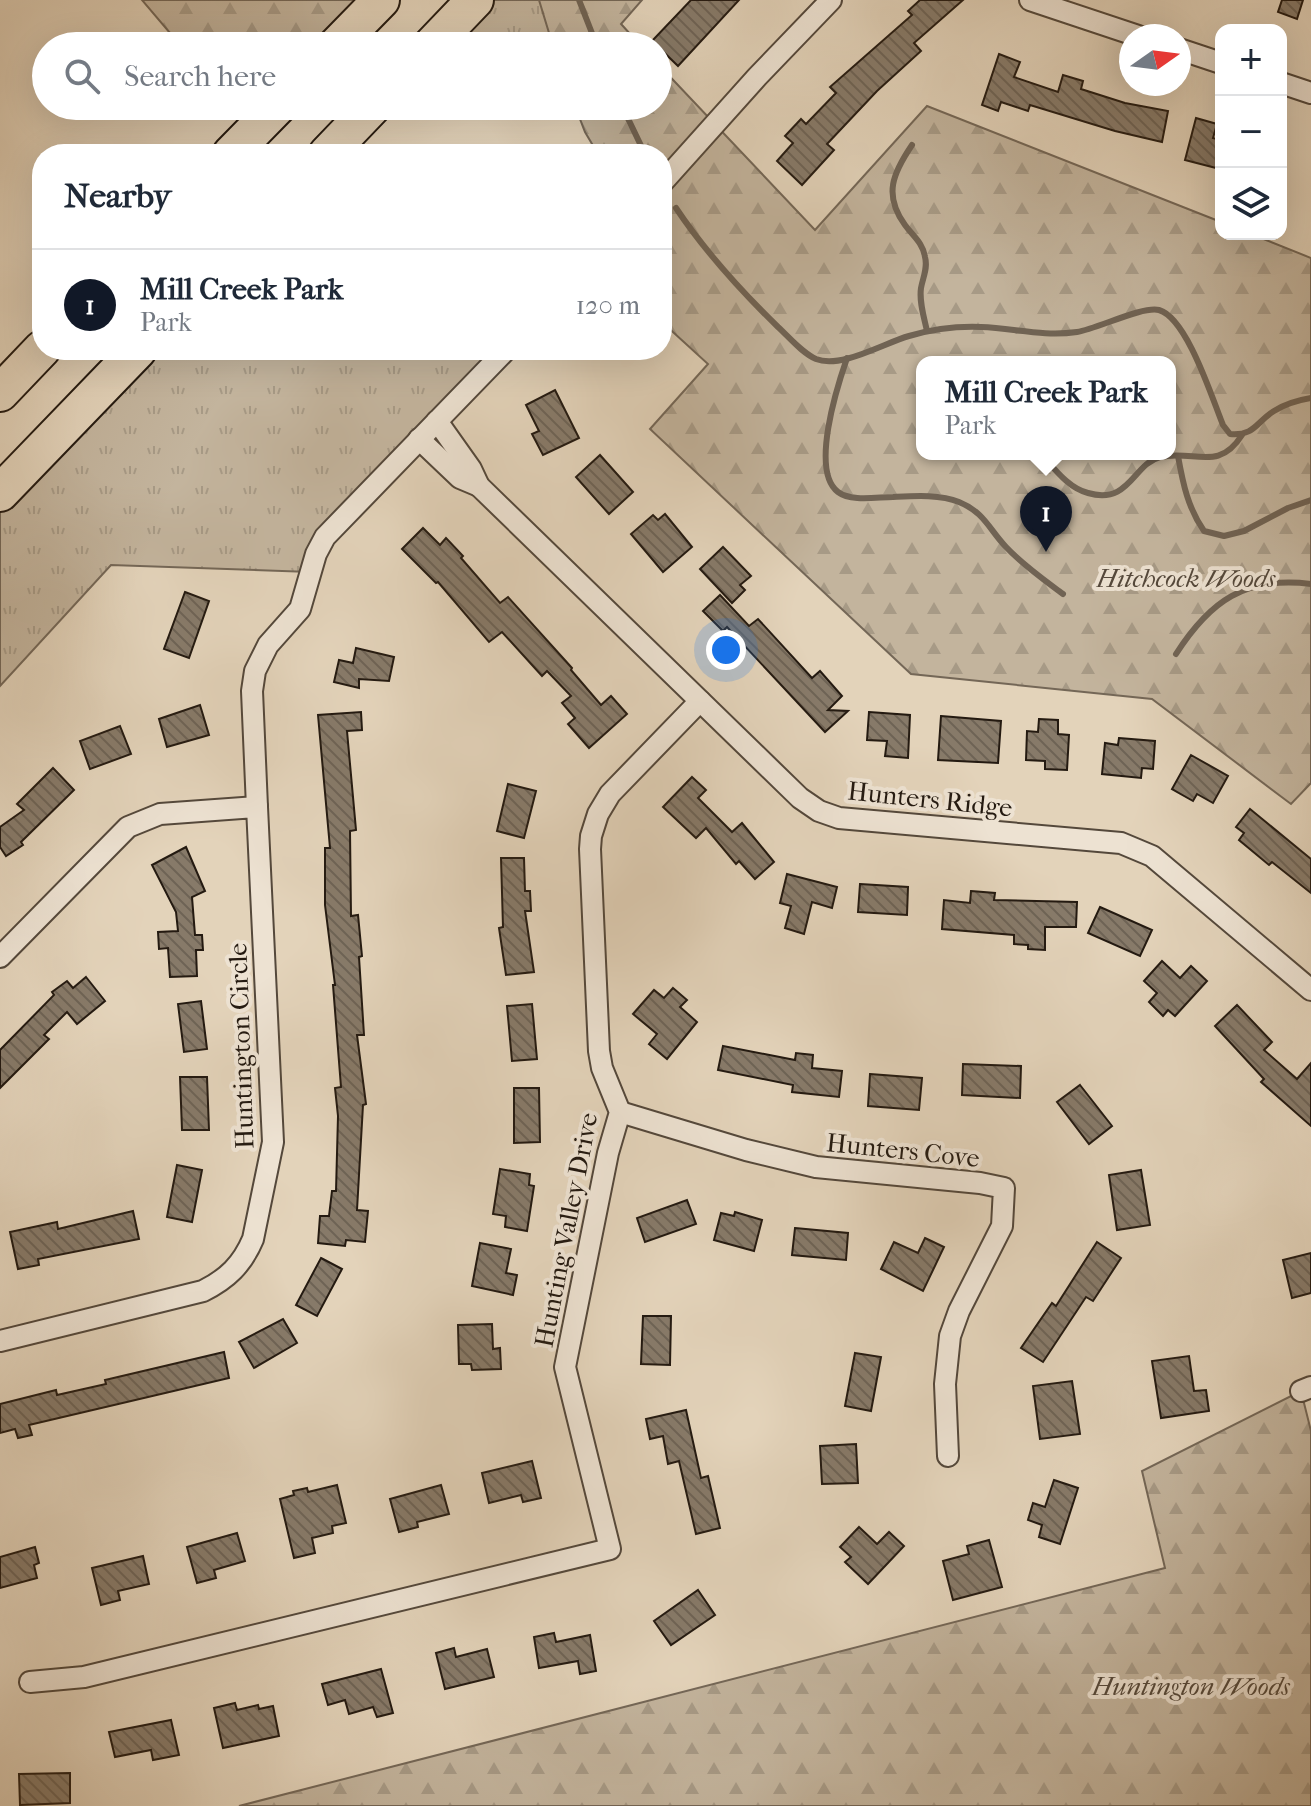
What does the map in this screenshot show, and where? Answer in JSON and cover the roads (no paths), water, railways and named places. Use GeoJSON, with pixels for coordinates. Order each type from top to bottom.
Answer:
{"type":"FeatureCollection","features":[{"type":"Feature","properties":{"kind":"highway"},"geometry":{"type":"LineString","coordinates":[[350,32],[381,0]]}},
{"type":"Feature","properties":{"kind":"highway"},"geometry":{"type":"LineString","coordinates":[[444,32],[475,0]]}},
{"type":"Feature","properties":{"kind":"highway"},"geometry":{"type":"LineString","coordinates":[[241,144],[264,120]]}},
{"type":"Feature","properties":{"kind":"highway"},"geometry":{"type":"LineString","coordinates":[[337,144],[360,120]]}},
{"type":"Feature","properties":{"kind":"highway"},"geometry":{"type":"LineString","coordinates":[[0,393],[32,359]]}},
{"type":"Feature","properties":{"kind":"highway"},"geometry":{"type":"LineString","coordinates":[[0,493],[128,360]]}},
{"type":"Feature","properties":{"kind":"street"},"geometry":{"type":"LineString","coordinates":[[672,172],[831,0]]}},
{"type":"Feature","properties":{"kind":"street"},"geometry":{"type":"LineString","coordinates":[[1030,0],[1119,30]]}},
{"type":"Feature","properties":{"kind":"street"},"geometry":{"type":"LineString","coordinates":[[1191,53],[1215,61]]}},
{"type":"Feature","properties":{"kind":"street"},"geometry":{"type":"LineString","coordinates":[[1287,85],[1311,93]]}},
{"type":"Feature","properties":{"kind":"street","name":"Huntington Circle"},"geometry":{"type":"LineString","coordinates":[[0,1341],[203,1291],[220,1282],[246,1254],[253,1239],[273,1142],[252,691],[259,659],[300,609],[316,554],[325,537],[496,360]]}},
{"type":"Feature","properties":{"kind":"street","name":"Hunters Ridge"},"geometry":{"type":"LineString","coordinates":[[437,421],[471,469],[479,486],[800,798],[819,811],[839,818],[1135,847],[1152,856],[1311,990]]}},
{"type":"Feature","properties":{"kind":"street","name":"Hunters Ridge"},"geometry":{"type":"LineString","coordinates":[[419,439],[460,478],[479,486]]}},
{"type":"Feature","properties":{"kind":"street","name":"Hunting Valley Drive"},"geometry":{"type":"LineString","coordinates":[[30,1682],[84,1677],[610,1549],[565,1367],[608,1153],[620,1112],[602,1068],[599,1051],[591,836],[598,814],[610,794],[700,701]]}},
{"type":"Feature","properties":{"kind":"street"},"geometry":{"type":"LineString","coordinates":[[0,957],[128,827],[160,814],[257,807]]}},
{"type":"Feature","properties":{"kind":"street","name":"Hunters Cove"},"geometry":{"type":"LineString","coordinates":[[620,1112],[746,1150],[816,1167],[1004,1188],[1002,1226],[959,1311],[950,1336],[945,1384],[948,1456]]}},
{"type":"Feature","properties":{"kind":"waterway"},"geometry":{"type":"LineString","coordinates":[[579,0],[592,32]]}},
{"type":"Feature","properties":{"kind":"waterway"},"geometry":{"type":"LineString","coordinates":[[629,120],[640,144]]}},
{"type":"Feature","properties":{"kind":"waterway"},"geometry":{"type":"LineString","coordinates":[[912,145],[896,175],[893,194],[898,214],[924,252],[926,265],[921,299],[927,331]]}},
{"type":"Feature","properties":{"kind":"waterway"},"geometry":{"type":"LineString","coordinates":[[676,208],[737,285],[796,344],[816,359],[838,361],[909,336],[945,328],[1077,332],[1142,311],[1159,310],[1169,316],[1189,343],[1223,425],[1230,434],[1250,431],[1278,409],[1311,398]]}},
{"type":"Feature","properties":{"kind":"waterway"},"geometry":{"type":"LineString","coordinates":[[847,358],[832,408],[826,448],[830,481],[838,492],[857,498],[926,496],[968,506],[1013,554],[1063,594]]}},
{"type":"Feature","properties":{"kind":"waterway"},"geometry":{"type":"LineString","coordinates":[[1176,455],[1214,457],[1233,447],[1242,435]]}},
{"type":"Feature","properties":{"kind":"waterway"},"geometry":{"type":"LineString","coordinates":[[1178,456],[1187,495],[1204,531],[1224,536],[1244,531],[1311,500]]}},
{"type":"Feature","properties":{"kind":"waterway"},"geometry":{"type":"LineString","coordinates":[[1046,460],[1074,487],[1102,495],[1122,489],[1153,460]]}},
{"type":"Feature","properties":{"kind":"waterway"},"geometry":{"type":"LineString","coordinates":[[1176,654],[1202,620],[1232,596],[1267,584],[1311,584]]}},
{"type":"Feature","properties":{"kind":"place","name":"Mill Creek Park"},"geometry":{"type":"Point","coordinates":[1046,552]}},
{"type":"Feature","properties":{"kind":"park label","name":"Hitchcock Woods"},"geometry":{"type":"Point","coordinates":[1186,578]}},
{"type":"Feature","properties":{"kind":"park label","name":"Huntington Woods"},"geometry":{"type":"Point","coordinates":[1191,1686]}}]}
